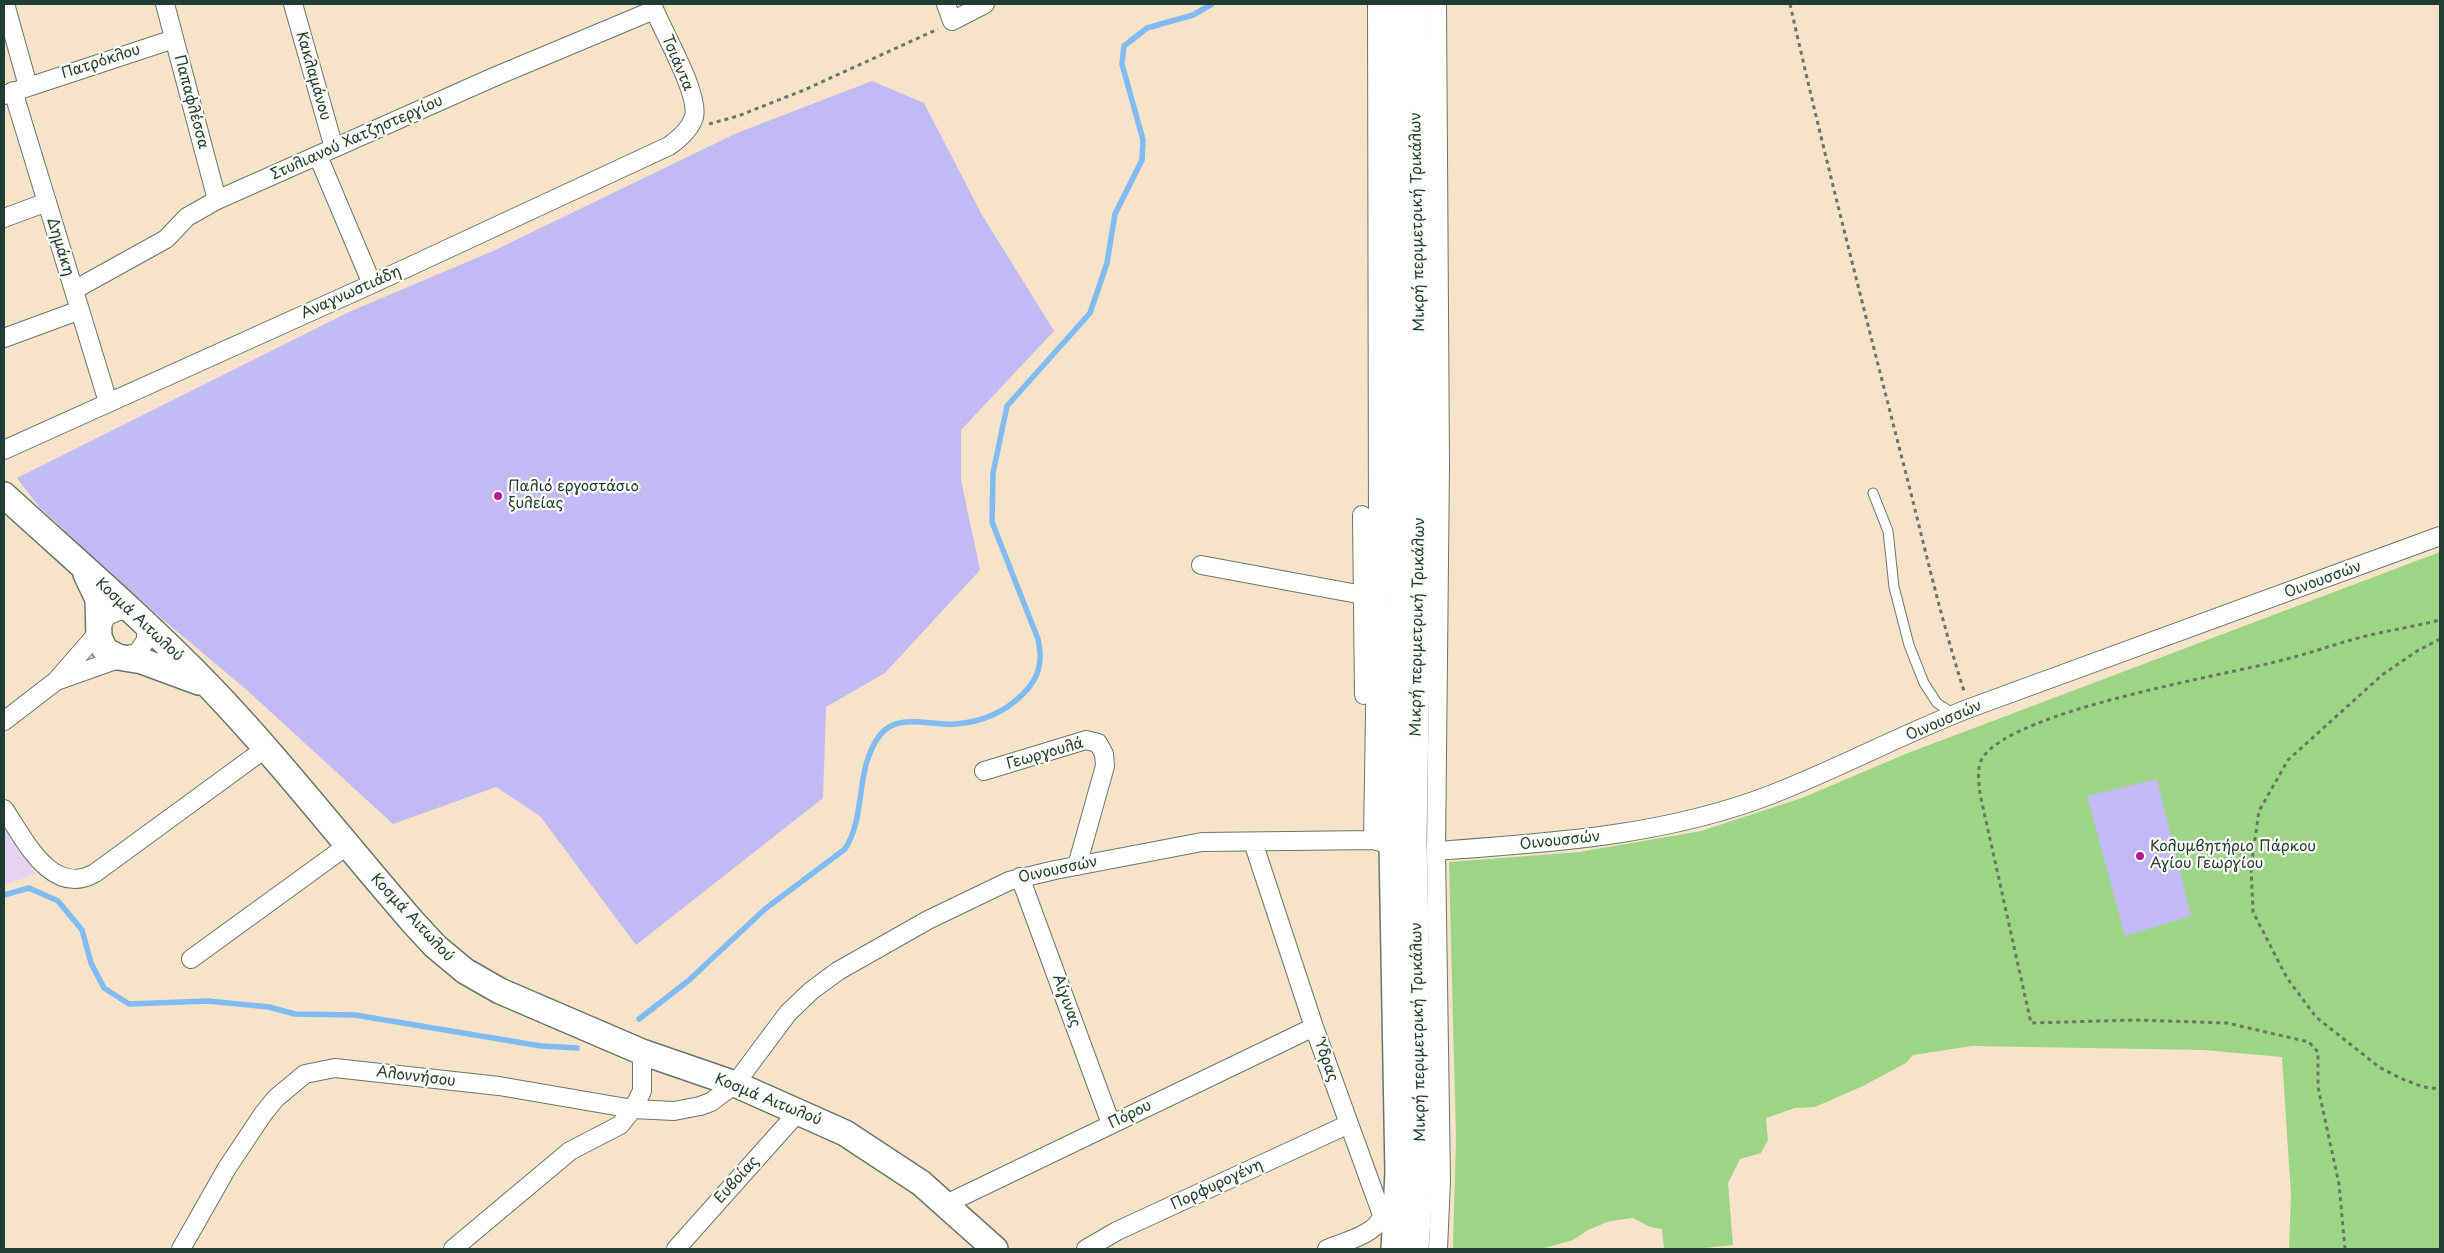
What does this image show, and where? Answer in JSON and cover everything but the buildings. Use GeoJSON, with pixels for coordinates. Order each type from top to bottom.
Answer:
{"type":"FeatureCollection","features":[{"type":"Feature","properties":{"kind":"main road","name":"Μικρή περιμετρική Τρικάλων"},"geometry":{"type":"LineString","coordinates":[[1394,1249],[1398,1173],[1377,842],[1398,587],[1396,4]]}},
{"type":"Feature","properties":{"kind":"main road","name":"Μικρή περιμετρική Τρικάλων"},"geometry":{"type":"LineString","coordinates":[[1416,4],[1420,446],[1414,839],[1421,1173],[1416,1249]]}},
{"type":"Feature","properties":{"kind":"main road","name":"Κοσμά Αιτωλού"},"geometry":{"type":"LineString","coordinates":[[4,495],[141,619],[208,685],[266,748],[435,946],[465,972],[500,991],[642,1052],[735,1084],[845,1133],[890,1162],[946,1204],[995,1249]]}},
{"type":"Feature","properties":{"kind":"main road"},"geometry":{"type":"LineString","coordinates":[[82,566],[98,599],[99,637],[105,650],[111,655],[142,661],[208,685]]}},
{"type":"Feature","properties":{"kind":"street","name":"Δημάκη"},"geometry":{"type":"LineString","coordinates":[[5,4],[15,91],[108,402]]}},
{"type":"Feature","properties":{"kind":"street","name":"Παπαφλέσσα"},"geometry":{"type":"LineString","coordinates":[[165,4],[217,200]]}},
{"type":"Feature","properties":{"kind":"street","name":"Κακλαμάνου"},"geometry":{"type":"LineString","coordinates":[[292,4],[326,152],[372,284]]}},
{"type":"Feature","properties":{"kind":"street"},"geometry":{"type":"LineString","coordinates":[[946,4],[952,21],[984,4]]}},
{"type":"Feature","properties":{"kind":"street"},"geometry":{"type":"LineString","coordinates":[[1377,4],[1377,842]]}},
{"type":"Feature","properties":{"kind":"street"},"geometry":{"type":"LineString","coordinates":[[1437,4],[1440,475],[1436,851],[1441,1171],[1438,1249]]}},
{"type":"Feature","properties":{"kind":"street","name":"Στυλιανού Χατζηστεργίου"},"geometry":{"type":"LineString","coordinates":[[74,290],[166,239],[187,217],[217,200],[653,7]]}},
{"type":"Feature","properties":{"kind":"street","name":"Τσιάντα"},"geometry":{"type":"LineString","coordinates":[[653,7],[691,95],[694,109],[691,124]]}},
{"type":"Feature","properties":{"kind":"street","name":"Πατρόκλου"},"geometry":{"type":"LineString","coordinates":[[15,91],[174,38]]}},
{"type":"Feature","properties":{"kind":"street","name":"Αναγνωστιάδη"},"geometry":{"type":"LineString","coordinates":[[4,450],[372,284],[669,146],[691,124]]}},
{"type":"Feature","properties":{"kind":"street"},"geometry":{"type":"LineString","coordinates":[[4,218],[47,202]]}},
{"type":"Feature","properties":{"kind":"street"},"geometry":{"type":"LineString","coordinates":[[4,338],[80,310]]}},
{"type":"Feature","properties":{"kind":"street"},"geometry":{"type":"LineString","coordinates":[[1362,515],[1363,595],[1377,842]]}},
{"type":"Feature","properties":{"kind":"street","name":"Οινουσσών"},"geometry":{"type":"LineString","coordinates":[[1436,851],[1592,838],[1629,832],[1714,813],[1768,796],[1962,712],[2440,536]]}},
{"type":"Feature","properties":{"kind":"street"},"geometry":{"type":"LineString","coordinates":[[1201,565],[1363,595]]}},
{"type":"Feature","properties":{"kind":"street"},"geometry":{"type":"LineString","coordinates":[[4,721],[56,681],[100,629],[102,622],[113,612],[121,610],[141,619],[146,640],[138,652],[56,681]]}},
{"type":"Feature","properties":{"kind":"street","name":"Γεωργουλά"},"geometry":{"type":"LineString","coordinates":[[984,771],[1086,740],[1098,743],[1102,748],[1105,766],[1077,866]]}},
{"type":"Feature","properties":{"kind":"street"},"geometry":{"type":"LineString","coordinates":[[4,809],[48,869],[63,878],[80,879],[95,872],[266,748]]}},
{"type":"Feature","properties":{"kind":"street","name":"Οινουσσών"},"geometry":{"type":"LineString","coordinates":[[735,1084],[788,1013],[838,971],[928,920],[1020,877],[1202,842],[1377,842]]}},
{"type":"Feature","properties":{"kind":"street","name":"Ύδρας"},"geometry":{"type":"LineString","coordinates":[[1253,842],[1314,1026],[1382,1215],[1381,1221],[1371,1230],[1327,1249]]}},
{"type":"Feature","properties":{"kind":"street"},"geometry":{"type":"LineString","coordinates":[[191,959],[348,845]]}},
{"type":"Feature","properties":{"kind":"street","name":"Αίγινας"},"geometry":{"type":"LineString","coordinates":[[1020,877],[1111,1124]]}},
{"type":"Feature","properties":{"kind":"street","name":"Πόρου"},"geometry":{"type":"LineString","coordinates":[[946,1204],[1314,1026]]}},
{"type":"Feature","properties":{"kind":"street"},"geometry":{"type":"LineString","coordinates":[[453,1249],[570,1150],[620,1125],[633,1109],[642,1091],[642,1052]]}},
{"type":"Feature","properties":{"kind":"street","name":"Αλοννήσου"},"geometry":{"type":"LineString","coordinates":[[181,1249],[227,1168],[263,1114],[292,1084],[305,1074],[319,1069],[335,1068],[499,1086],[633,1109],[674,1111],[700,1106],[716,1098],[735,1084]]}},
{"type":"Feature","properties":{"kind":"street","name":"Ευβοίας"},"geometry":{"type":"LineString","coordinates":[[676,1249],[799,1111]]}},
{"type":"Feature","properties":{"kind":"street","name":"Πορφυρογένη"},"geometry":{"type":"LineString","coordinates":[[1086,1249],[1117,1231],[1349,1124]]}},
{"type":"Feature","properties":{"kind":"lane"},"geometry":{"type":"LineString","coordinates":[[1873,493],[1888,530],[1894,587],[1909,645],[1924,682],[1937,703],[1962,712]]}},
{"type":"Feature","properties":{"kind":"path"},"geometry":{"type":"LineString","coordinates":[[1790,4],[1816,123],[1925,553],[1962,712]]}},
{"type":"Feature","properties":{"kind":"path"},"geometry":{"type":"LineString","coordinates":[[691,124],[717,123],[751,112],[864,64],[952,21]]}},
{"type":"Feature","properties":{"kind":"path"},"geometry":{"type":"LineString","coordinates":[[2345,1249],[2339,1184],[2318,1088],[2318,1052],[2309,1042],[2227,1023],[2135,1020],[2031,1023],[1980,794],[1978,772],[1983,758],[1999,743],[2035,725],[2096,703],[2283,660],[2366,636],[2440,620]]}},
{"type":"Feature","properties":{"kind":"path"},"geometry":{"type":"LineString","coordinates":[[2440,639],[2416,651],[2382,675],[2288,760],[2259,811],[2251,866],[2253,912],[2286,978],[2316,1017],[2380,1067],[2408,1081],[2440,1090]]}},
{"type":"Feature","properties":{"kind":"shaded area"},"geometry":{"type":"Polygon","coordinates":[[[4,827],[36,874],[4,885],[4,827]]]}},
{"type":"Feature","properties":{"kind":"green space"},"geometry":{"type":"Polygon","coordinates":[[[2440,552],[2440,1249],[2289,1249],[2291,1195],[2282,1057],[2203,1050],[1972,1046],[1913,1055],[1906,1063],[1863,1086],[1815,1107],[1795,1108],[1766,1118],[1768,1140],[1761,1153],[1740,1159],[1728,1183],[1733,1245],[1695,1249],[1664,1249],[1662,1229],[1650,1227],[1633,1218],[1610,1221],[1588,1230],[1573,1240],[1541,1249],[1453,1249],[1456,1136],[1449,862],[1579,852],[1701,831],[1802,798],[1908,753],[2440,552]]]}},
{"type":"Feature","properties":{"kind":"waterway"},"geometry":{"type":"LineString","coordinates":[[639,1019],[688,981],[765,909],[845,849],[852,836],[856,822],[867,762],[872,748],[887,728],[905,722],[965,723],[992,715],[1008,706],[1023,694],[1037,675],[1040,662],[1038,639],[992,522],[993,473],[1007,406],[1090,313],[1107,263],[1115,214],[1142,160],[1143,140],[1122,64],[1124,46],[1147,28],[1193,15],[1212,4]]}},
{"type":"Feature","properties":{"kind":"waterway"},"geometry":{"type":"LineString","coordinates":[[4,895],[29,888],[58,901],[82,930],[91,963],[104,988],[129,1004],[208,1001],[269,1007],[295,1014],[355,1015],[541,1046],[577,1048]]}},
{"type":"Feature","properties":{"kind":"place","name":"Παλιό εργοστάσιο ξυλείας"},"geometry":{"type":"Point","coordinates":[498,496]}},
{"type":"Feature","properties":{"kind":"place","name":"Κολυμβητήριο Πάρκου Αγίου Γεωργίου"},"geometry":{"type":"Point","coordinates":[2140,856]}}]}
